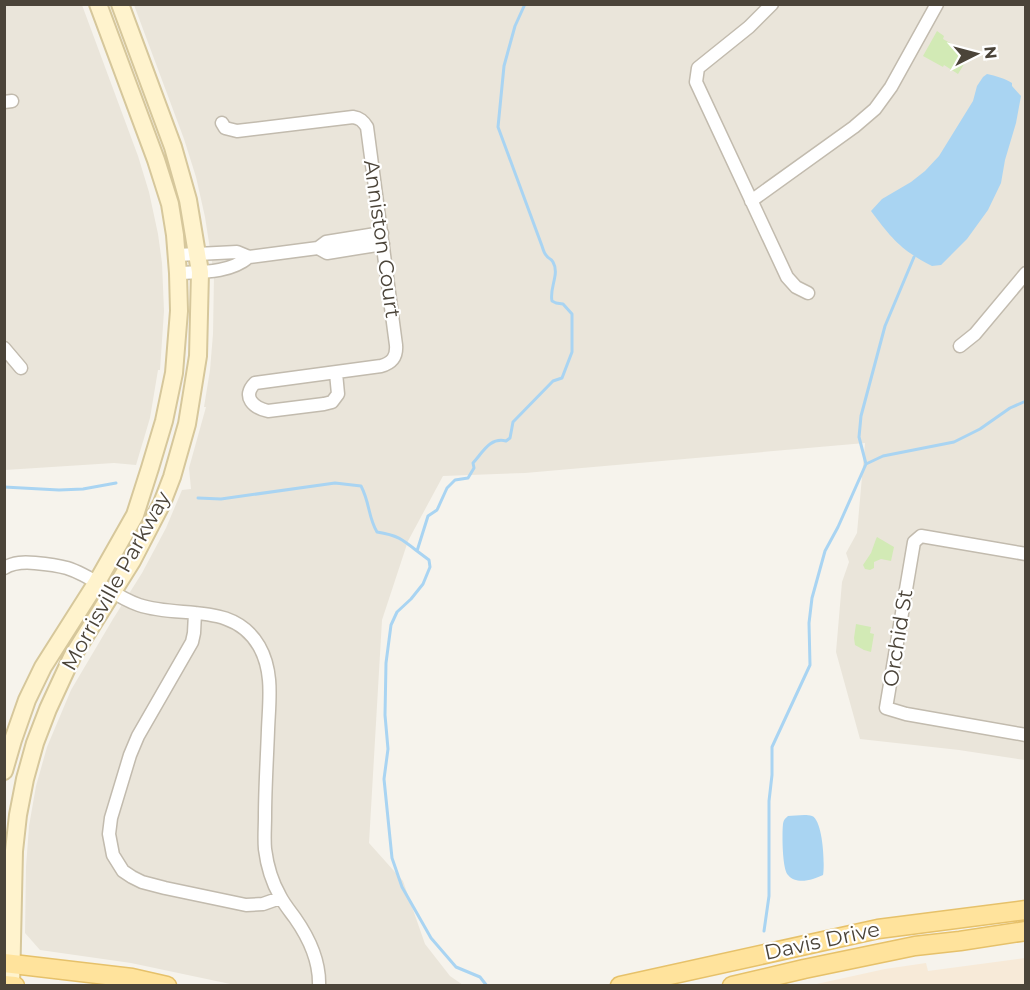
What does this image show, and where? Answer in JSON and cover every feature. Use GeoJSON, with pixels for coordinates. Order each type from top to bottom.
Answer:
{"type":"FeatureCollection","features":[{"type":"Feature","properties":{"kind":"main road","name":"Morrisville Parkway"},"geometry":{"type":"LineString","coordinates":[[4,771],[27,700],[43,667],[97,582],[135,515],[164,421],[174,373],[177,344],[178,273],[170,204],[98,4]]}},
{"type":"Feature","properties":{"kind":"main road","name":"Morrisville Parkway"},"geometry":{"type":"LineString","coordinates":[[12,985],[8,963],[14,851],[25,779],[35,743],[72,657],[132,561],[158,511],[172,477],[188,424],[198,356],[198,263],[192,216],[173,147],[120,4]]}},
{"type":"Feature","properties":{"kind":"main road","name":"Davis Drive"},"geometry":{"type":"LineString","coordinates":[[620,986],[878,929],[1026,910]]}},
{"type":"Feature","properties":{"kind":"main road","name":"Davis Drive"},"geometry":{"type":"LineString","coordinates":[[732,986],[915,945],[1026,931]]}},
{"type":"Feature","properties":{"kind":"main road"},"geometry":{"type":"LineString","coordinates":[[8,963],[132,978],[166,986]]}},
{"type":"Feature","properties":{"kind":"main road"},"geometry":{"type":"LineString","coordinates":[[4,985],[12,985]]}},
{"type":"Feature","properties":{"kind":"street"},"geometry":{"type":"LineString","coordinates":[[771,4],[749,27],[698,68],[696,82],[787,278],[796,287],[808,293]]}},
{"type":"Feature","properties":{"kind":"street"},"geometry":{"type":"LineString","coordinates":[[751,201],[854,127],[875,109],[891,87],[937,4]]}},
{"type":"Feature","properties":{"kind":"street","name":"Anniston Court"},"geometry":{"type":"LineString","coordinates":[[222,123],[225,129],[237,131],[353,117],[364,122],[369,136],[396,345],[395,357],[387,364],[336,372]]}},
{"type":"Feature","properties":{"kind":"street"},"geometry":{"type":"LineString","coordinates":[[177,255],[225,269],[241,264],[249,256],[318,248],[326,242],[382,238]]}},
{"type":"Feature","properties":{"kind":"street"},"geometry":{"type":"LineString","coordinates":[[178,273],[198,263]]}},
{"type":"Feature","properties":{"kind":"street"},"geometry":{"type":"LineString","coordinates":[[960,346],[975,333],[1026,273]]}},
{"type":"Feature","properties":{"kind":"street"},"geometry":{"type":"LineString","coordinates":[[4,348],[21,368]]}},
{"type":"Feature","properties":{"kind":"street"},"geometry":{"type":"LineString","coordinates":[[336,372],[338,394],[332,402],[268,411],[260,409],[250,398],[249,393],[255,383],[336,372]]}},
{"type":"Feature","properties":{"kind":"street","name":"Orchid St"},"geometry":{"type":"LineString","coordinates":[[1026,555],[921,536],[914,542],[886,708],[906,714],[1026,735]]}},
{"type":"Feature","properties":{"kind":"street"},"geometry":{"type":"LineString","coordinates":[[4,568],[18,563],[68,568],[130,601],[152,608],[213,614],[227,618],[250,634],[265,659],[270,688],[265,789],[265,848],[272,882],[308,939],[318,967],[319,986]]}},
{"type":"Feature","properties":{"kind":"street"},"geometry":{"type":"LineString","coordinates":[[195,613],[192,642],[138,736],[123,772],[109,834],[113,855],[123,871],[150,884],[246,905],[263,904],[280,898]]}},
{"type":"Feature","properties":{"kind":"shaded area"},"geometry":{"type":"Polygon","coordinates":[[[5,5],[82,5],[149,192],[162,263],[164,311],[160,370],[158,370],[150,418],[136,465],[114,463],[5,470],[5,5]]]}},
{"type":"Feature","properties":{"kind":"shaded area"},"geometry":{"type":"Polygon","coordinates":[[[134,5],[1025,5],[1025,760],[860,739],[836,652],[842,582],[849,562],[846,553],[857,533],[865,443],[525,473],[443,476],[408,541],[382,620],[369,843],[403,881],[425,944],[450,976],[463,985],[235,985],[131,963],[40,950],[25,933],[26,867],[29,826],[36,786],[47,747],[71,690],[142,573],[166,528],[182,490],[191,489],[189,468],[206,407],[204,407],[210,370],[214,275],[205,217],[184,139],[134,5]]]}},
{"type":"Feature","properties":{"kind":"shaded area"},"geometry":{"type":"Polygon","coordinates":[[[1025,958],[1025,985],[812,985],[885,969],[926,963],[928,971],[1025,958]]]}},
{"type":"Feature","properties":{"kind":"green space"},"geometry":{"type":"Polygon","coordinates":[[[937,31],[944,36],[943,39],[952,44],[951,46],[969,56],[958,74],[923,56],[937,31]]]}},
{"type":"Feature","properties":{"kind":"green space"},"geometry":{"type":"Polygon","coordinates":[[[877,537],[894,547],[891,561],[881,559],[874,562],[874,568],[865,569],[863,565],[877,537]]]}},
{"type":"Feature","properties":{"kind":"green space"},"geometry":{"type":"Polygon","coordinates":[[[856,624],[871,627],[870,633],[874,634],[871,652],[855,645],[856,624]]]}},
{"type":"Feature","properties":{"kind":"water"},"geometry":{"type":"Polygon","coordinates":[[[987,74],[1012,83],[1021,96],[1001,183],[988,210],[967,239],[941,265],[932,266],[912,255],[898,243],[871,211],[882,199],[925,171],[939,156],[973,101],[977,86],[987,74]]]}},
{"type":"Feature","properties":{"kind":"water"},"geometry":{"type":"Polygon","coordinates":[[[809,815],[816,819],[822,843],[823,875],[800,881],[788,875],[784,858],[783,822],[788,816],[809,815]]]}},
{"type":"Feature","properties":{"kind":"waterway"},"geometry":{"type":"LineString","coordinates":[[487,986],[480,977],[456,967],[431,938],[402,887],[392,858],[384,779],[388,749],[385,715],[386,663],[391,625],[397,612],[423,584],[430,567],[429,560],[417,551],[428,516],[437,510],[447,488],[455,480],[468,478],[474,468],[473,463],[487,446],[510,438],[513,422],[553,381],[562,378],[572,352],[572,314],[563,304],[552,301],[555,267],[544,251],[498,127],[504,66],[515,26],[525,4]]}},
{"type":"Feature","properties":{"kind":"waterway"},"geometry":{"type":"LineString","coordinates":[[866,464],[859,437],[861,416],[885,326],[914,257]]}},
{"type":"Feature","properties":{"kind":"waterway"},"geometry":{"type":"LineString","coordinates":[[764,931],[769,896],[769,801],[772,747],[810,665],[809,623],[812,598],[825,551],[866,464],[883,456],[954,442],[980,429],[1010,408],[1026,401]]}},
{"type":"Feature","properties":{"kind":"waterway"},"geometry":{"type":"LineString","coordinates":[[4,487],[59,490],[83,489],[116,483]]}},
{"type":"Feature","properties":{"kind":"waterway"},"geometry":{"type":"LineString","coordinates":[[198,498],[221,499],[335,483],[361,486],[377,532],[399,538],[417,551]]}}]}
